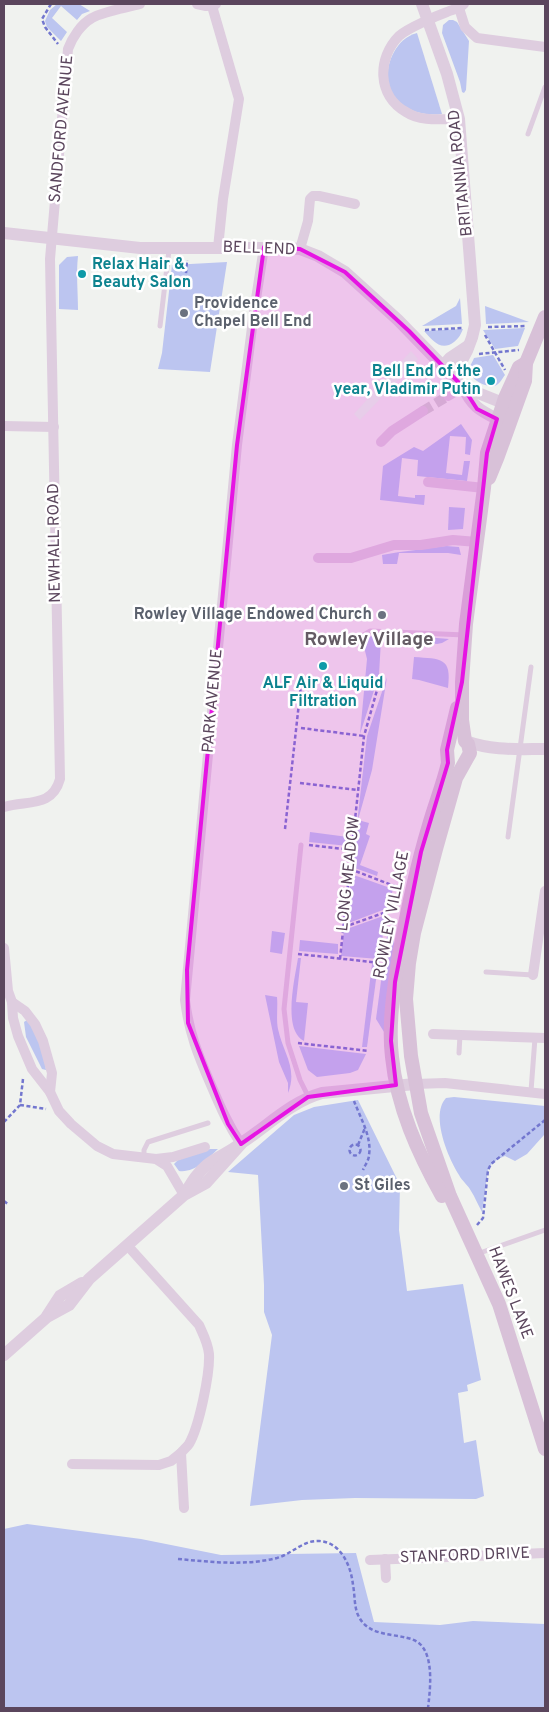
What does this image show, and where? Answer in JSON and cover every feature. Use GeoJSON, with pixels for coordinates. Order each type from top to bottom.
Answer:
{"type":"FeatureCollection","features":[{"type":"Feature","properties":{"kind":"main road","name":"ROWLEY VILLAGE"},"geometry":{"type":"LineString","coordinates":[[508,406],[513,394],[521,391],[525,380],[526,363],[545,317]]}},
{"type":"Feature","properties":{"kind":"main road","name":"ROWLEY VILLAGE"},"geometry":{"type":"LineString","coordinates":[[484,488],[498,456],[508,406],[519,367],[526,363]]}},
{"type":"Feature","properties":{"kind":"main road"},"geometry":{"type":"LineString","coordinates":[[497,419],[504,418],[508,406]]}},
{"type":"Feature","properties":{"kind":"main road","name":"ROWLEY VILLAGE"},"geometry":{"type":"LineString","coordinates":[[415,1084],[406,999],[409,963],[414,933],[456,778],[470,749],[465,741],[462,720],[465,635],[487,453],[497,419]]}},
{"type":"Feature","properties":{"kind":"main road","name":"ROWLEY VILLAGE"},"geometry":{"type":"LineString","coordinates":[[396,1085],[391,1041],[395,982],[408,910],[424,843],[447,770],[448,750],[462,682]]}},
{"type":"Feature","properties":{"kind":"main road"},"geometry":{"type":"LineString","coordinates":[[465,741],[456,739],[448,750],[453,760],[458,762],[467,758]]}},
{"type":"Feature","properties":{"kind":"main road","name":"HAWES LANE"},"geometry":{"type":"LineString","coordinates":[[415,1084],[421,1113],[450,1196],[499,1304],[545,1449]]}},
{"type":"Feature","properties":{"kind":"main road","name":"HAWES LANE"},"geometry":{"type":"LineString","coordinates":[[396,1085],[410,1130],[425,1164],[448,1206],[468,1236]]}},
{"type":"Feature","properties":{"kind":"street","name":"SANDFORD AVENUE"},"geometry":{"type":"LineString","coordinates":[[51,239],[70,42],[92,18],[140,4]]}},
{"type":"Feature","properties":{"kind":"street"},"geometry":{"type":"LineString","coordinates":[[197,4],[214,5],[238,99],[223,199],[218,248]]}},
{"type":"Feature","properties":{"kind":"street","name":"BRITANNIA ROAD"},"geometry":{"type":"LineString","coordinates":[[422,4],[447,74],[459,119],[477,327],[471,350],[452,376]]}},
{"type":"Feature","properties":{"kind":"street"},"geometry":{"type":"LineString","coordinates":[[459,119],[432,120],[406,113],[388,95],[384,85],[384,62],[392,45],[400,36],[410,28],[462,6],[465,27],[477,38],[545,47]]}},
{"type":"Feature","properties":{"kind":"street"},"geometry":{"type":"LineString","coordinates":[[300,250],[308,221],[309,205],[312,196],[355,204]]}},
{"type":"Feature","properties":{"kind":"street","name":"BELL END"},"geometry":{"type":"LineString","coordinates":[[4,233],[140,248],[264,247],[300,250],[318,256],[345,272],[409,330],[463,387],[508,406]]}},
{"type":"Feature","properties":{"kind":"street","name":"NEWHALL ROAD"},"geometry":{"type":"LineString","coordinates":[[4,807],[41,801],[53,795],[60,779],[51,239]]}},
{"type":"Feature","properties":{"kind":"street","name":"PARK AVENUE"},"geometry":{"type":"LineString","coordinates":[[241,1144],[228,1124],[193,1041],[185,1000],[237,445],[264,247]]}},
{"type":"Feature","properties":{"kind":"street"},"geometry":{"type":"LineString","coordinates":[[442,366],[450,358],[471,350]]}},
{"type":"Feature","properties":{"kind":"street","name":"BELL END"},"geometry":{"type":"LineString","coordinates":[[463,387],[468,400],[477,409],[497,419]]}},
{"type":"Feature","properties":{"kind":"street"},"geometry":{"type":"LineString","coordinates":[[448,396],[463,387]]}},
{"type":"Feature","properties":{"kind":"street"},"geometry":{"type":"LineString","coordinates":[[381,442],[392,431],[423,411]]}},
{"type":"Feature","properties":{"kind":"street"},"geometry":{"type":"LineString","coordinates":[[4,426],[54,427]]}},
{"type":"Feature","properties":{"kind":"street"},"geometry":{"type":"LineString","coordinates":[[428,482],[484,488]]}},
{"type":"Feature","properties":{"kind":"street"},"geometry":{"type":"LineString","coordinates":[[318,558],[351,558],[394,545],[421,545],[453,540],[477,542]]}},
{"type":"Feature","properties":{"kind":"street"},"geometry":{"type":"LineString","coordinates":[[465,741],[481,747],[545,749]]}},
{"type":"Feature","properties":{"kind":"street"},"geometry":{"type":"LineString","coordinates":[[467,758],[492,748]]}},
{"type":"Feature","properties":{"kind":"street"},"geometry":{"type":"LineString","coordinates":[[533,974],[545,890]]}},
{"type":"Feature","properties":{"kind":"street"},"geometry":{"type":"LineString","coordinates":[[4,948],[6,991],[12,1002],[13,1018],[26,1055],[32,1069],[50,1092],[59,1111],[71,1124],[97,1146],[112,1154],[156,1159],[172,1157],[205,1146]]}},
{"type":"Feature","properties":{"kind":"street"},"geometry":{"type":"LineString","coordinates":[[12,1002],[25,1011],[35,1024],[43,1040],[52,1072],[50,1092]]}},
{"type":"Feature","properties":{"kind":"street"},"geometry":{"type":"LineString","coordinates":[[433,1034],[540,1038]]}},
{"type":"Feature","properties":{"kind":"street"},"geometry":{"type":"LineString","coordinates":[[4,1355],[47,1317],[60,1296],[89,1279],[184,1195],[197,1174],[289,1108],[308,1097],[322,1093],[396,1085],[445,1083],[545,1094]]}},
{"type":"Feature","properties":{"kind":"street"},"geometry":{"type":"LineString","coordinates":[[156,1159],[167,1166],[184,1195]]}},
{"type":"Feature","properties":{"kind":"street"},"geometry":{"type":"LineString","coordinates":[[72,1464],[159,1464],[171,1461],[189,1444],[200,1412],[208,1373],[209,1353],[199,1324],[127,1245]]}},
{"type":"Feature","properties":{"kind":"street"},"geometry":{"type":"LineString","coordinates":[[181,1452],[184,1508]]}},
{"type":"Feature","properties":{"kind":"street","name":"STANFORD DRIVE"},"geometry":{"type":"LineString","coordinates":[[370,1560],[545,1553]]}},
{"type":"Feature","properties":{"kind":"street","name":"STANFORD DRIVE"},"geometry":{"type":"LineString","coordinates":[[385,1560],[386,1578]]}},
{"type":"Feature","properties":{"kind":"lane"},"geometry":{"type":"LineString","coordinates":[[528,134],[545,87]]}},
{"type":"Feature","properties":{"kind":"lane"},"geometry":{"type":"LineString","coordinates":[[160,326],[169,248]]}},
{"type":"Feature","properties":{"kind":"lane"},"geometry":{"type":"LineString","coordinates":[[314,638],[354,641],[370,631],[465,635]]}},
{"type":"Feature","properties":{"kind":"lane"},"geometry":{"type":"LineString","coordinates":[[508,837],[531,667]]}},
{"type":"Feature","properties":{"kind":"lane"},"geometry":{"type":"LineString","coordinates":[[301,845],[284,1009],[285,1030],[295,1067],[308,1097]]}},
{"type":"Feature","properties":{"kind":"lane"},"geometry":{"type":"LineString","coordinates":[[486,972],[533,974]]}},
{"type":"Feature","properties":{"kind":"lane"},"geometry":{"type":"LineString","coordinates":[[459,1053],[460,1035]]}},
{"type":"Feature","properties":{"kind":"lane"},"geometry":{"type":"LineString","coordinates":[[531,1091],[540,1038]]}},
{"type":"Feature","properties":{"kind":"lane"},"geometry":{"type":"LineString","coordinates":[[144,1159],[144,1150],[148,1142],[208,1123]]}},
{"type":"Feature","properties":{"kind":"lane"},"geometry":{"type":"LineString","coordinates":[[477,1254],[545,1230]]}},
{"type":"Feature","properties":{"kind":"path"},"geometry":{"type":"LineString","coordinates":[[52,4],[42,19],[60,50]]}},
{"type":"Feature","properties":{"kind":"path"},"geometry":{"type":"LineString","coordinates":[[185,286],[188,248]]}},
{"type":"Feature","properties":{"kind":"path"},"geometry":{"type":"LineString","coordinates":[[409,330],[530,326]]}},
{"type":"Feature","properties":{"kind":"path"},"geometry":{"type":"LineString","coordinates":[[477,327],[495,352],[508,375]]}},
{"type":"Feature","properties":{"kind":"path"},"geometry":{"type":"LineString","coordinates":[[471,350],[495,352],[520,350]]}},
{"type":"Feature","properties":{"kind":"path"},"geometry":{"type":"LineString","coordinates":[[286,829],[302,676]]}},
{"type":"Feature","properties":{"kind":"path","name":"LONG MEADOW"},"geometry":{"type":"LineString","coordinates":[[340,959],[364,736],[381,676]]}},
{"type":"Feature","properties":{"kind":"path"},"geometry":{"type":"LineString","coordinates":[[301,728],[364,736]]}},
{"type":"Feature","properties":{"kind":"path"},"geometry":{"type":"LineString","coordinates":[[300,783],[358,790]]}},
{"type":"Feature","properties":{"kind":"path"},"geometry":{"type":"LineString","coordinates":[[309,845],[352,850]]}},
{"type":"Feature","properties":{"kind":"path"},"geometry":{"type":"LineString","coordinates":[[350,869],[397,887]]}},
{"type":"Feature","properties":{"kind":"path"},"geometry":{"type":"LineString","coordinates":[[344,927],[389,911]]}},
{"type":"Feature","properties":{"kind":"path"},"geometry":{"type":"LineString","coordinates":[[289,953],[381,963]]}},
{"type":"Feature","properties":{"kind":"path"},"geometry":{"type":"LineString","coordinates":[[298,1043],[369,1051]]}},
{"type":"Feature","properties":{"kind":"path"},"geometry":{"type":"LineString","coordinates":[[4,1122],[20,1105],[23,1079]]}},
{"type":"Feature","properties":{"kind":"path"},"geometry":{"type":"LineString","coordinates":[[354,1100],[370,1147],[369,1157],[363,1170]]}},
{"type":"Feature","properties":{"kind":"path"},"geometry":{"type":"LineString","coordinates":[[20,1105],[59,1111]]}},
{"type":"Feature","properties":{"kind":"path"},"geometry":{"type":"LineString","coordinates":[[468,1236],[483,1218],[488,1170],[491,1164],[545,1120]]}},
{"type":"Feature","properties":{"kind":"path"},"geometry":{"type":"LineString","coordinates":[[351,1154],[354,1156],[359,1153],[358,1145],[365,1128]]}},
{"type":"Feature","properties":{"kind":"path"},"geometry":{"type":"LineString","coordinates":[[351,1154],[349,1151],[350,1147],[354,1144],[358,1145]]}},
{"type":"Feature","properties":{"kind":"path"},"geometry":{"type":"LineString","coordinates":[[348,1158],[351,1154]]}},
{"type":"Feature","properties":{"kind":"path"},"geometry":{"type":"LineString","coordinates":[[4,1201],[9,1205]]}},
{"type":"Feature","properties":{"kind":"path"},"geometry":{"type":"LineString","coordinates":[[178,1559],[229,1564],[278,1558],[305,1544],[319,1541],[336,1546],[347,1562],[353,1582],[358,1616],[370,1628],[384,1635],[407,1638],[421,1645],[429,1662],[431,1684],[428,1708]]}},
{"type":"Feature","properties":{"kind":"highlighted area"},"geometry":{"type":"Polygon","coordinates":[[[264,247],[300,249],[345,272],[409,331],[463,387],[477,409],[497,419],[487,453],[462,682],[447,750],[448,763],[421,852],[395,982],[391,1041],[396,1085],[308,1097],[241,1144],[228,1124],[188,1023],[187,970],[237,445],[264,247]]]}},
{"type":"Feature","properties":{"kind":"shaded area"},"geometry":{"type":"Polygon","coordinates":[[[57,4],[79,4],[90,11],[82,14],[77,20],[61,6],[52,18],[67,32],[61,41],[47,27],[45,21],[50,10],[57,4]]]}},
{"type":"Feature","properties":{"kind":"shaded area"},"geometry":{"type":"Polygon","coordinates":[[[449,20],[457,22],[469,41],[466,90],[464,93],[462,92],[442,33],[443,25],[449,20]]]}},
{"type":"Feature","properties":{"kind":"shaded area"},"geometry":{"type":"Polygon","coordinates":[[[417,33],[442,114],[416,112],[396,99],[390,89],[388,78],[389,65],[394,52],[403,40],[417,33]]]}},
{"type":"Feature","properties":{"kind":"shaded area"},"geometry":{"type":"Polygon","coordinates":[[[78,256],[78,310],[59,309],[59,265],[67,257],[78,256]]]}},
{"type":"Feature","properties":{"kind":"shaded area"},"geometry":{"type":"Polygon","coordinates":[[[227,262],[210,372],[158,369],[162,353],[172,265],[227,262]]]}},
{"type":"Feature","properties":{"kind":"shaded area"},"geometry":{"type":"Polygon","coordinates":[[[460,298],[462,324],[422,326],[456,306],[460,298]]]}},
{"type":"Feature","properties":{"kind":"shaded area"},"geometry":{"type":"Polygon","coordinates":[[[485,306],[529,322],[486,324],[485,306]]]}},
{"type":"Feature","properties":{"kind":"shaded area"},"geometry":{"type":"Polygon","coordinates":[[[525,328],[518,346],[495,349],[483,330],[525,328]]]}},
{"type":"Feature","properties":{"kind":"shaded area"},"geometry":{"type":"Polygon","coordinates":[[[463,329],[456,340],[445,346],[437,344],[424,331],[463,329]]]}},
{"type":"Feature","properties":{"kind":"shaded area"},"geometry":{"type":"Polygon","coordinates":[[[411,351],[418,359],[360,420],[354,414],[411,351]]]}},
{"type":"Feature","properties":{"kind":"shaded area"},"geometry":{"type":"Polygon","coordinates":[[[493,355],[505,375],[500,382],[491,386],[482,384],[474,379],[469,369],[474,358],[493,355]]]}},
{"type":"Feature","properties":{"kind":"shaded area"},"geometry":{"type":"Polygon","coordinates":[[[461,424],[472,440],[470,455],[465,454],[466,437],[450,436],[446,473],[462,475],[464,461],[470,461],[467,481],[417,476],[418,460],[402,458],[398,496],[415,498],[415,495],[425,495],[424,505],[380,500],[383,466],[414,447],[423,451],[461,424]]]}},
{"type":"Feature","properties":{"kind":"shaded area"},"geometry":{"type":"Polygon","coordinates":[[[449,507],[465,508],[463,529],[448,530],[449,507]]]}},
{"type":"Feature","properties":{"kind":"shaded area"},"geometry":{"type":"Polygon","coordinates":[[[446,546],[459,547],[461,555],[448,553],[399,553],[397,564],[383,564],[382,555],[446,546]]]}},
{"type":"Feature","properties":{"kind":"shaded area"},"geometry":{"type":"Polygon","coordinates":[[[389,634],[449,639],[437,644],[381,640],[379,675],[360,734],[367,659],[362,639],[389,634]]]}},
{"type":"Feature","properties":{"kind":"shaded area"},"geometry":{"type":"Polygon","coordinates":[[[414,657],[431,658],[443,662],[448,670],[448,688],[412,679],[414,657]]]}},
{"type":"Feature","properties":{"kind":"shaded area"},"geometry":{"type":"Polygon","coordinates":[[[387,677],[372,770],[358,820],[369,823],[366,834],[370,836],[360,865],[378,872],[377,876],[352,867],[367,736],[387,677]]]}},
{"type":"Feature","properties":{"kind":"shaded area"},"geometry":{"type":"Polygon","coordinates":[[[310,832],[348,837],[348,846],[309,842],[310,832]]]}},
{"type":"Feature","properties":{"kind":"shaded area"},"geometry":{"type":"Polygon","coordinates":[[[351,874],[393,889],[388,908],[346,924],[351,874]]]}},
{"type":"Feature","properties":{"kind":"shaded area"},"geometry":{"type":"Polygon","coordinates":[[[386,915],[379,959],[341,956],[344,930],[386,915]]]}},
{"type":"Feature","properties":{"kind":"shaded area"},"geometry":{"type":"Polygon","coordinates":[[[272,931],[285,933],[282,954],[270,952],[272,931]]]}},
{"type":"Feature","properties":{"kind":"shaded area"},"geometry":{"type":"Polygon","coordinates":[[[392,931],[396,951],[389,1040],[376,1019],[387,936],[392,931]]]}},
{"type":"Feature","properties":{"kind":"shaded area"},"geometry":{"type":"Polygon","coordinates":[[[300,940],[338,944],[338,954],[299,951],[300,940]]]}},
{"type":"Feature","properties":{"kind":"shaded area"},"geometry":{"type":"Polygon","coordinates":[[[298,958],[301,958],[296,1002],[308,1003],[304,1041],[297,1035],[293,1026],[292,1015],[293,990],[298,958]]]}},
{"type":"Feature","properties":{"kind":"shaded area"},"geometry":{"type":"Polygon","coordinates":[[[372,964],[378,965],[367,1047],[362,1047],[372,964]]]}},
{"type":"Feature","properties":{"kind":"shaded area"},"geometry":{"type":"Polygon","coordinates":[[[265,995],[277,997],[278,1029],[291,1068],[291,1084],[288,1093],[288,1083],[279,1062],[265,995]]]}},
{"type":"Feature","properties":{"kind":"shaded area"},"geometry":{"type":"Polygon","coordinates":[[[27,1020],[31,1021],[38,1039],[46,1070],[42,1069],[26,1037],[24,1022],[27,1020]]]}},
{"type":"Feature","properties":{"kind":"shaded area"},"geometry":{"type":"Polygon","coordinates":[[[299,1046],[366,1054],[358,1070],[350,1073],[317,1077],[308,1070],[299,1046]]]}},
{"type":"Feature","properties":{"kind":"shaded area"},"geometry":{"type":"Polygon","coordinates":[[[454,1097],[545,1106],[544,1135],[527,1154],[515,1161],[505,1156],[500,1158],[488,1170],[482,1212],[470,1189],[455,1168],[442,1136],[440,1115],[442,1105],[446,1098],[454,1097]]]}},
{"type":"Feature","properties":{"kind":"shaded area"},"geometry":{"type":"Polygon","coordinates":[[[358,1100],[400,1185],[399,1230],[407,1291],[463,1284],[481,1380],[467,1385],[468,1391],[458,1393],[464,1443],[476,1440],[484,1496],[476,1499],[355,1498],[302,1500],[250,1506],[272,1335],[264,1312],[258,1175],[228,1172],[294,1115],[314,1107],[358,1100]]]}},
{"type":"Feature","properties":{"kind":"shaded area"},"geometry":{"type":"Polygon","coordinates":[[[210,1149],[218,1149],[195,1168],[179,1171],[174,1164],[178,1160],[210,1149]]]}},
{"type":"Feature","properties":{"kind":"shaded area"},"geometry":{"type":"Polygon","coordinates":[[[27,1524],[141,1539],[221,1555],[356,1553],[374,1622],[440,1625],[473,1621],[545,1624],[545,1708],[4,1708],[4,1529],[27,1524]]]}},
{"type":"Feature","properties":{"kind":"tunnel"},"geometry":{"type":"LineString","coordinates":[[423,411],[448,396]]}},
{"type":"Feature","properties":{"kind":"place","name":"Relax Hair & Beauty Salon"},"geometry":{"type":"Point","coordinates":[82,274]}},
{"type":"Feature","properties":{"kind":"place","name":"Providence Chapel Bell End"},"geometry":{"type":"Point","coordinates":[184,313]}},
{"type":"Feature","properties":{"kind":"place","name":"Bell End of the year, Vladimir Putin"},"geometry":{"type":"Point","coordinates":[491,381]}},
{"type":"Feature","properties":{"kind":"place","name":"Rowley Village Endowed Church"},"geometry":{"type":"Point","coordinates":[382,615]}},
{"type":"Feature","properties":{"kind":"place","name":"ALF Air & Liquid Filtration"},"geometry":{"type":"Point","coordinates":[323,666]}},
{"type":"Feature","properties":{"kind":"place","name":"St Giles"},"geometry":{"type":"Point","coordinates":[344,1186]}},
{"type":"Feature","properties":{"kind":"district","name":"Rowley Village"},"geometry":{"type":"Point","coordinates":[369,640]}}]}
